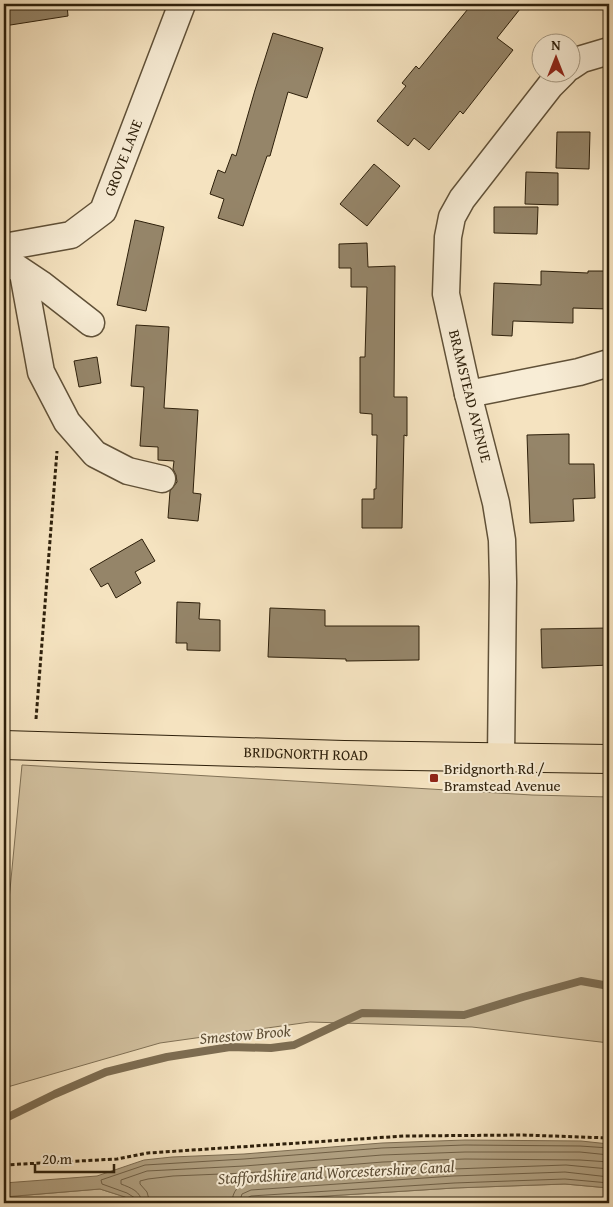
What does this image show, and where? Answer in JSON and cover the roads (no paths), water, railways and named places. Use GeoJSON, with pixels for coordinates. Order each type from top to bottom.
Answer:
{"type":"FeatureCollection","features":[{"type":"Feature","properties":{"kind":"highway","name":"BRIDGNORTH ROAD"},"geometry":{"type":"LineString","coordinates":[[4,745],[324,755],[609,759]]}},
{"type":"Feature","properties":{"kind":"street","name":"GROVE LANE"},"geometry":{"type":"LineString","coordinates":[[4,247],[71,235],[103,211],[182,4]]}},
{"type":"Feature","properties":{"kind":"street"},"geometry":{"type":"LineString","coordinates":[[580,60],[609,51]]}},
{"type":"Feature","properties":{"kind":"street","name":"BRAMSTEAD AVENUE"},"geometry":{"type":"LineString","coordinates":[[501,758],[502,540],[496,503],[468,394],[446,294],[446,258],[452,217],[462,199],[554,82]]}},
{"type":"Feature","properties":{"kind":"street"},"geometry":{"type":"LineString","coordinates":[[14,266],[41,284],[91,323]]}},
{"type":"Feature","properties":{"kind":"street"},"geometry":{"type":"LineString","coordinates":[[14,266],[41,372],[67,422],[95,454],[128,472],[162,479]]}},
{"type":"Feature","properties":{"kind":"street"},"geometry":{"type":"LineString","coordinates":[[468,394],[579,372],[609,363]]}},
{"type":"Feature","properties":{"kind":"water","name":"Staffordshire and Worcestershire Canal"},"geometry":{"type":"Polygon","coordinates":[[[465,1140],[581,1141],[609,1144],[609,1188],[565,1184],[454,1188],[215,1203],[134,1203],[125,1197],[100,1189],[4,1197],[4,1183],[97,1176],[144,1160],[382,1143],[465,1140]]]}},
{"type":"Feature","properties":{"kind":"waterway","name":"Smestow Brook"},"geometry":{"type":"LineString","coordinates":[[4,1119],[106,1072],[167,1057],[230,1047],[271,1048],[294,1045],[362,1013],[464,1015],[581,981],[609,986]]}},
{"type":"Feature","properties":{"kind":"place","name":"Bridgnorth Rd / Bramstead Avenue"},"geometry":{"type":"Point","coordinates":[434,778]}}]}
